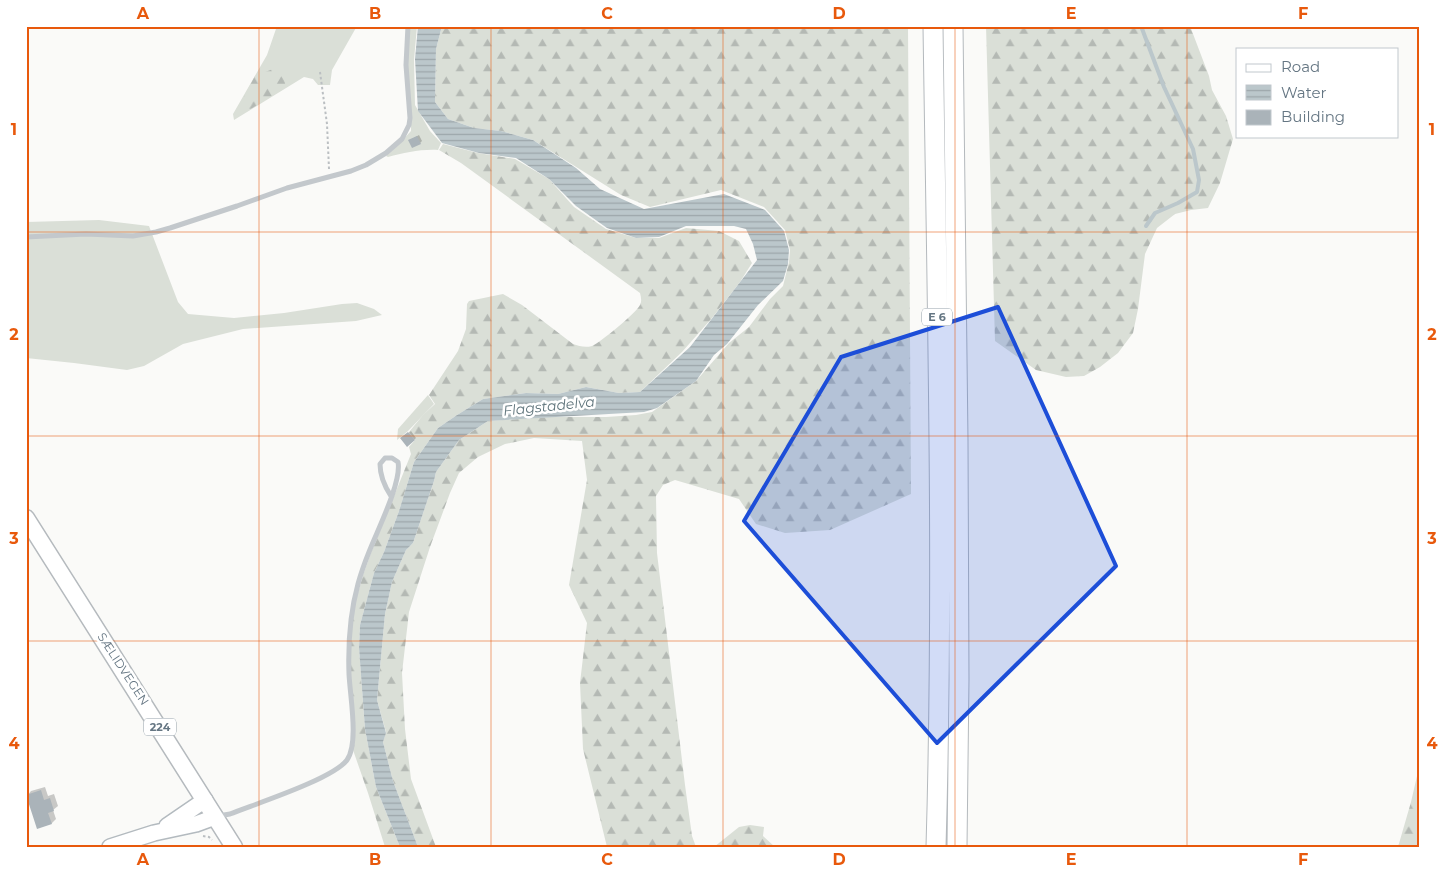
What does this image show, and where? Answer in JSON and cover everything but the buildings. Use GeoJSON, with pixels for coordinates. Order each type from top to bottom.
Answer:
{"type":"FeatureCollection","features":[{"type":"Feature","properties":{"kind":"highway","name":"E 6"},"geometry":{"type":"LineString","coordinates":[[933,26],[939,422],[936,847]]}},
{"type":"Feature","properties":{"kind":"highway","name":"E 6"},"geometry":{"type":"LineString","coordinates":[[953,26],[958,440],[959,678],[957,847]]}},
{"type":"Feature","properties":{"kind":"highway","name":"E 6"},"geometry":{"type":"LineString","coordinates":[[932,847],[937,825]]}},
{"type":"Feature","properties":{"kind":"main road","name":"SÆLIDVEGEN"},"geometry":{"type":"LineString","coordinates":[[26,518],[234,847]]}},
{"type":"Feature","properties":{"kind":"main road"},"geometry":{"type":"LineString","coordinates":[[154,833],[177,820],[205,800]]}},
{"type":"Feature","properties":{"kind":"main road"},"geometry":{"type":"LineString","coordinates":[[110,847],[154,833],[196,824],[215,816]]}},
{"type":"Feature","properties":{"kind":"lane"},"geometry":{"type":"LineString","coordinates":[[26,237],[78,234],[133,236],[156,232],[287,188],[351,171],[379,158],[397,144],[406,132],[410,118],[406,65],[408,26]]}},
{"type":"Feature","properties":{"kind":"lane"},"geometry":{"type":"LineString","coordinates":[[215,816],[230,814],[321,778],[342,766],[350,754],[353,738],[349,653],[354,600],[364,564],[384,518],[391,496],[399,469],[398,462],[392,458],[385,458],[380,464],[380,471],[391,496]]}},
{"type":"Feature","properties":{"kind":"path"},"geometry":{"type":"LineString","coordinates":[[320,72],[327,124],[330,176]]}},
{"type":"Feature","properties":{"kind":"path"},"geometry":{"type":"LineString","coordinates":[[202,836],[209,837],[214,841]]}},
{"type":"Feature","properties":{"kind":"highlighted area"},"geometry":{"type":"Polygon","coordinates":[[[998,307],[1116,566],[937,743],[744,521],[841,357],[998,307]]]}},
{"type":"Feature","properties":{"kind":"green space"},"geometry":{"type":"Polygon","coordinates":[[[277,26],[357,26],[332,70],[330,85],[318,85],[313,79],[304,77],[234,120],[233,114],[267,55],[277,26]]]}},
{"type":"Feature","properties":{"kind":"green space"},"geometry":{"type":"Polygon","coordinates":[[[408,26],[417,26],[414,60],[415,105],[430,131],[441,143],[438,150],[419,151],[388,157],[386,156],[411,131],[406,82],[408,26]]]}},
{"type":"Feature","properties":{"kind":"green space"},"geometry":{"type":"Polygon","coordinates":[[[442,26],[908,26],[911,494],[830,530],[785,533],[756,524],[739,499],[675,480],[663,485],[656,496],[657,553],[685,785],[692,836],[696,847],[607,847],[583,749],[580,683],[587,623],[569,585],[587,480],[582,441],[534,438],[505,444],[478,457],[459,473],[430,547],[409,612],[402,673],[405,729],[411,779],[436,847],[418,847],[393,781],[383,742],[386,732],[377,700],[385,614],[392,582],[406,550],[413,543],[436,472],[459,440],[488,421],[549,417],[606,417],[652,412],[696,381],[729,343],[749,327],[770,299],[783,286],[790,250],[785,230],[764,207],[721,190],[650,207],[621,195],[533,140],[501,131],[474,128],[448,119],[435,102],[436,49],[442,26]]]}},
{"type":"Feature","properties":{"kind":"green space"},"geometry":{"type":"Polygon","coordinates":[[[986,26],[1190,26],[1209,76],[1212,90],[1226,116],[1233,139],[1220,183],[1208,208],[1175,214],[1157,228],[1145,254],[1133,333],[1118,353],[1100,367],[1084,376],[1066,377],[1036,370],[995,341],[986,26]]]}},
{"type":"Feature","properties":{"kind":"green space"},"geometry":{"type":"Polygon","coordinates":[[[278,67],[283,75],[286,87],[249,110],[240,104],[255,76],[278,67]]]}},
{"type":"Feature","properties":{"kind":"green space"},"geometry":{"type":"Polygon","coordinates":[[[443,144],[478,153],[515,159],[549,179],[574,207],[606,229],[636,238],[659,238],[686,228],[719,231],[739,241],[752,263],[712,318],[682,352],[640,392],[619,393],[586,387],[558,394],[526,393],[483,399],[438,428],[414,462],[399,511],[374,573],[360,625],[359,648],[365,729],[376,787],[400,847],[385,847],[353,750],[349,646],[355,603],[371,553],[411,454],[409,447],[415,440],[409,432],[435,404],[429,395],[458,351],[466,329],[467,304],[469,301],[503,294],[522,305],[573,344],[587,347],[592,346],[618,327],[637,309],[641,300],[640,293],[461,163],[439,150],[443,144]]]}},
{"type":"Feature","properties":{"kind":"green space"},"geometry":{"type":"Polygon","coordinates":[[[99,220],[149,226],[178,302],[188,314],[234,318],[357,303],[374,309],[382,315],[356,321],[243,329],[183,344],[144,366],[127,370],[26,358],[26,222],[99,220]]]}},
{"type":"Feature","properties":{"kind":"green space"},"geometry":{"type":"Polygon","coordinates":[[[428,395],[434,404],[397,440],[398,429],[428,395]]]}},
{"type":"Feature","properties":{"kind":"green space"},"geometry":{"type":"Polygon","coordinates":[[[1420,763],[1420,847],[1398,847],[1411,802],[1420,763]]]}},
{"type":"Feature","properties":{"kind":"green space"},"geometry":{"type":"Polygon","coordinates":[[[750,825],[764,827],[763,836],[775,847],[714,847],[739,827],[750,825]]]}},
{"type":"Feature","properties":{"kind":"water","name":"Flagstadelva"},"geometry":{"type":"Polygon","coordinates":[[[418,26],[442,26],[436,49],[435,102],[448,119],[474,128],[501,131],[533,140],[576,168],[600,189],[644,209],[724,194],[765,210],[784,231],[789,250],[788,264],[783,281],[758,305],[727,344],[714,355],[696,381],[657,408],[644,412],[488,421],[459,440],[436,472],[413,543],[406,550],[392,582],[385,614],[377,700],[386,733],[383,742],[393,781],[418,847],[400,847],[376,787],[365,729],[359,648],[360,625],[374,573],[399,511],[414,462],[438,428],[483,399],[526,393],[558,394],[586,387],[619,393],[640,392],[690,347],[757,260],[753,244],[746,229],[734,226],[686,226],[659,237],[636,238],[607,228],[576,206],[549,179],[516,158],[479,153],[442,143],[418,111],[415,59],[418,26]]]}},
{"type":"Feature","properties":{"kind":"waterway"},"geometry":{"type":"LineString","coordinates":[[1141,26],[1164,87],[1193,149],[1199,180],[1197,192],[1155,213],[1146,226]]}}]}
